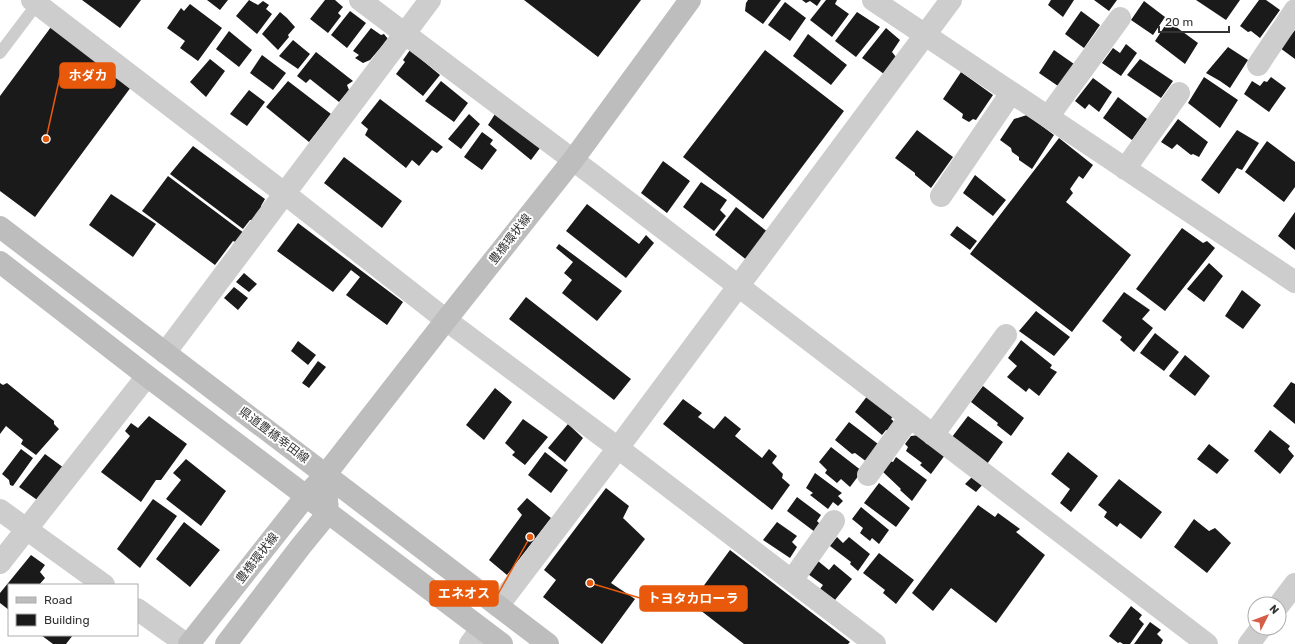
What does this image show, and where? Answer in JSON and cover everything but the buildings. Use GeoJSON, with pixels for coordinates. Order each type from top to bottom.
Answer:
{"type":"FeatureCollection","features":[{"type":"Feature","properties":{"kind":"main road","name":"豊橋環状線"},"geometry":{"type":"LineString","coordinates":[[189,644],[306,496],[326,474],[573,160],[690,0]]}},
{"type":"Feature","properties":{"kind":"main road","name":"県道豊橋幸田線"},"geometry":{"type":"LineString","coordinates":[[0,227],[548,644]]}},
{"type":"Feature","properties":{"kind":"main road"},"geometry":{"type":"LineString","coordinates":[[0,262],[328,513],[476,636],[502,644]]}},
{"type":"Feature","properties":{"kind":"main road"},"geometry":{"type":"LineString","coordinates":[[226,644],[328,513],[326,474]]}},
{"type":"Feature","properties":{"kind":"street"},"geometry":{"type":"LineString","coordinates":[[360,0],[573,160],[1207,644]]}},
{"type":"Feature","properties":{"kind":"street"},"geometry":{"type":"LineString","coordinates":[[165,353],[430,0]]}},
{"type":"Feature","properties":{"kind":"street"},"geometry":{"type":"LineString","coordinates":[[873,0],[1295,282]]}},
{"type":"Feature","properties":{"kind":"street"},"geometry":{"type":"LineString","coordinates":[[498,606],[618,448],[951,0]]}},
{"type":"Feature","properties":{"kind":"street"},"geometry":{"type":"LineString","coordinates":[[34,2],[284,193],[446,320],[618,448],[875,644]]}},
{"type":"Feature","properties":{"kind":"street"},"geometry":{"type":"LineString","coordinates":[[1258,65],[1295,10]]}},
{"type":"Feature","properties":{"kind":"street"},"geometry":{"type":"LineString","coordinates":[[1048,117],[1120,18]]}},
{"type":"Feature","properties":{"kind":"street"},"geometry":{"type":"LineString","coordinates":[[941,196],[1011,93]]}},
{"type":"Feature","properties":{"kind":"street"},"geometry":{"type":"LineString","coordinates":[[1126,169],[1179,93]]}},
{"type":"Feature","properties":{"kind":"street"},"geometry":{"type":"LineString","coordinates":[[933,435],[1006,335]]}},
{"type":"Feature","properties":{"kind":"street"},"geometry":{"type":"LineString","coordinates":[[0,563],[147,376]]}},
{"type":"Feature","properties":{"kind":"street"},"geometry":{"type":"LineString","coordinates":[[868,475],[910,417]]}},
{"type":"Feature","properties":{"kind":"street"},"geometry":{"type":"LineString","coordinates":[[0,510],[103,584]]}},
{"type":"Feature","properties":{"kind":"street"},"geometry":{"type":"LineString","coordinates":[[792,580],[834,521]]}},
{"type":"Feature","properties":{"kind":"street"},"geometry":{"type":"LineString","coordinates":[[1286,596],[1295,584]]}},
{"type":"Feature","properties":{"kind":"street"},"geometry":{"type":"LineString","coordinates":[[138,610],[186,644]]}},
{"type":"Feature","properties":{"kind":"lane"},"geometry":{"type":"LineString","coordinates":[[0,53],[34,2]]}},
{"type":"Feature","properties":{"kind":"place","name":"ホダカ"},"geometry":{"type":"Point","coordinates":[46,139]}},
{"type":"Feature","properties":{"kind":"place","name":"エネオス"},"geometry":{"type":"Point","coordinates":[530,537]}},
{"type":"Feature","properties":{"kind":"place","name":"トヨタカローラ"},"geometry":{"type":"Point","coordinates":[590,583]}}]}
